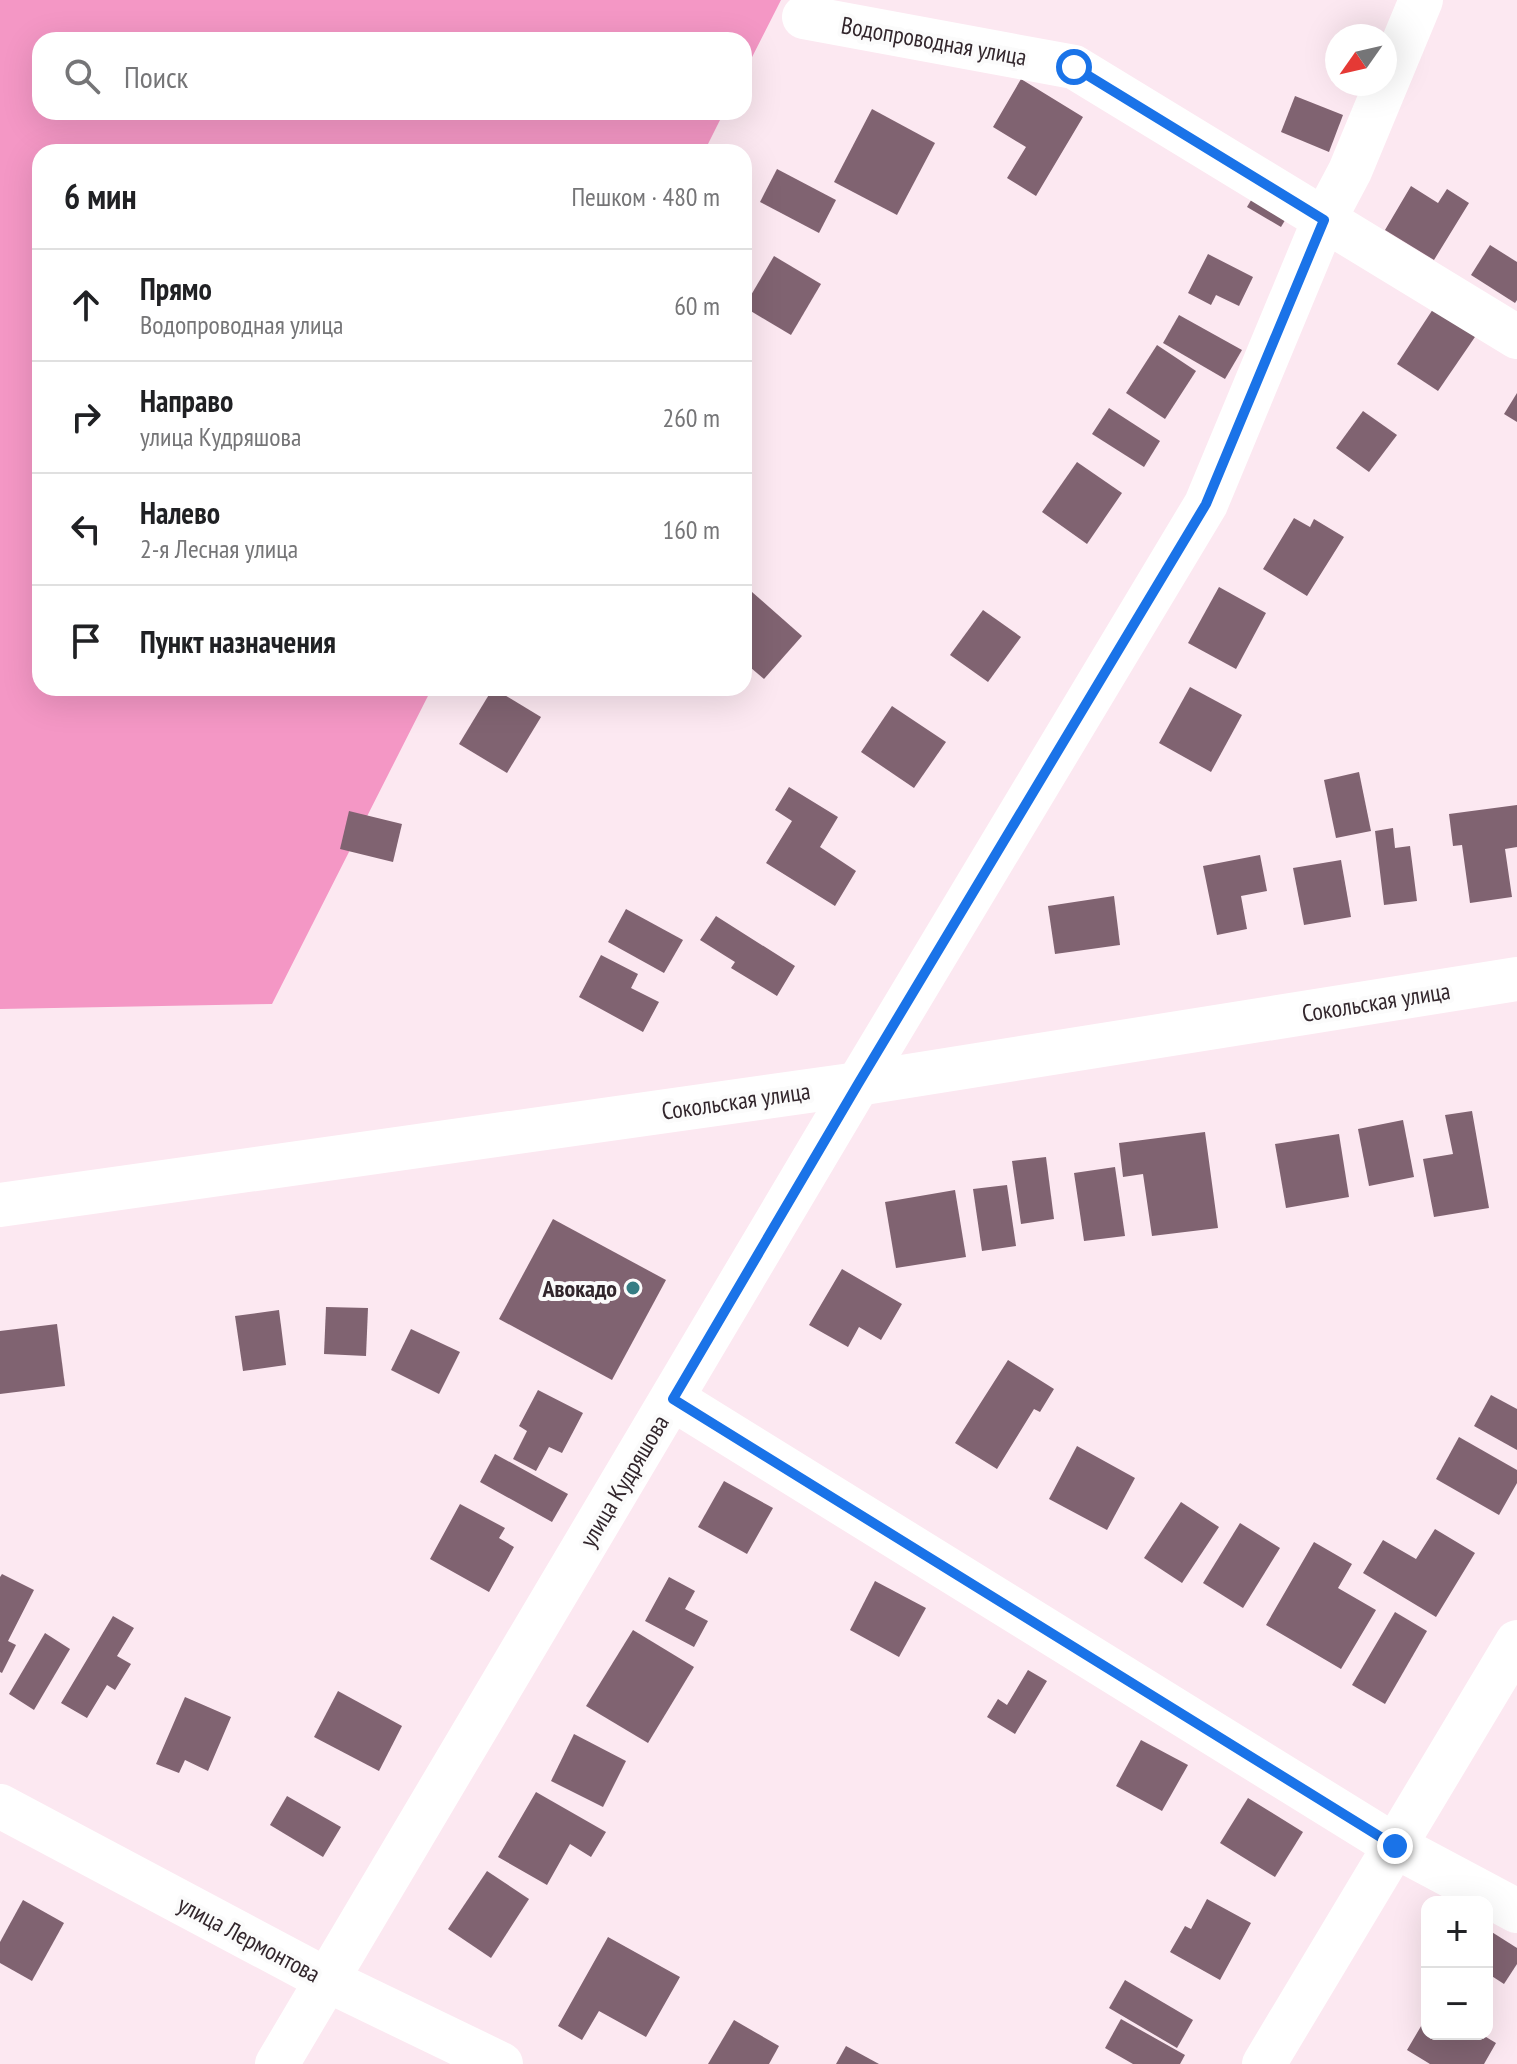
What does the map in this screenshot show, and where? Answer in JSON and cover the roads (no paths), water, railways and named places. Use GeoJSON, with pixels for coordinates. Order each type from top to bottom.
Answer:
{"type":"FeatureCollection","features":[{"type":"Feature","properties":{"kind":"street","name":"улица Кудряшова"},"geometry":{"type":"LineString","coordinates":[[277,2064],[1206,504],[1324,220],[1350,171],[1421,0]]}},
{"type":"Feature","properties":{"kind":"street","name":"Водопроводная улица"},"geometry":{"type":"LineString","coordinates":[[804,17],[1074,67],[1517,337]]}},
{"type":"Feature","properties":{"kind":"street","name":"Сокольская улица"},"geometry":{"type":"LineString","coordinates":[[0,1205],[858,1084],[1517,979]]}},
{"type":"Feature","properties":{"kind":"street"},"geometry":{"type":"LineString","coordinates":[[673,1399],[1395,1846],[1517,1911]]}},
{"type":"Feature","properties":{"kind":"street"},"geometry":{"type":"LineString","coordinates":[[1264,2064],[1517,1642]]}},
{"type":"Feature","properties":{"kind":"street","name":"улица Лермонтова"},"geometry":{"type":"LineString","coordinates":[[0,1806],[327,1980],[501,2064]]}},
{"type":"Feature","properties":{"kind":"place","name":"Авокадо"},"geometry":{"type":"Point","coordinates":[633,1288]}}]}
